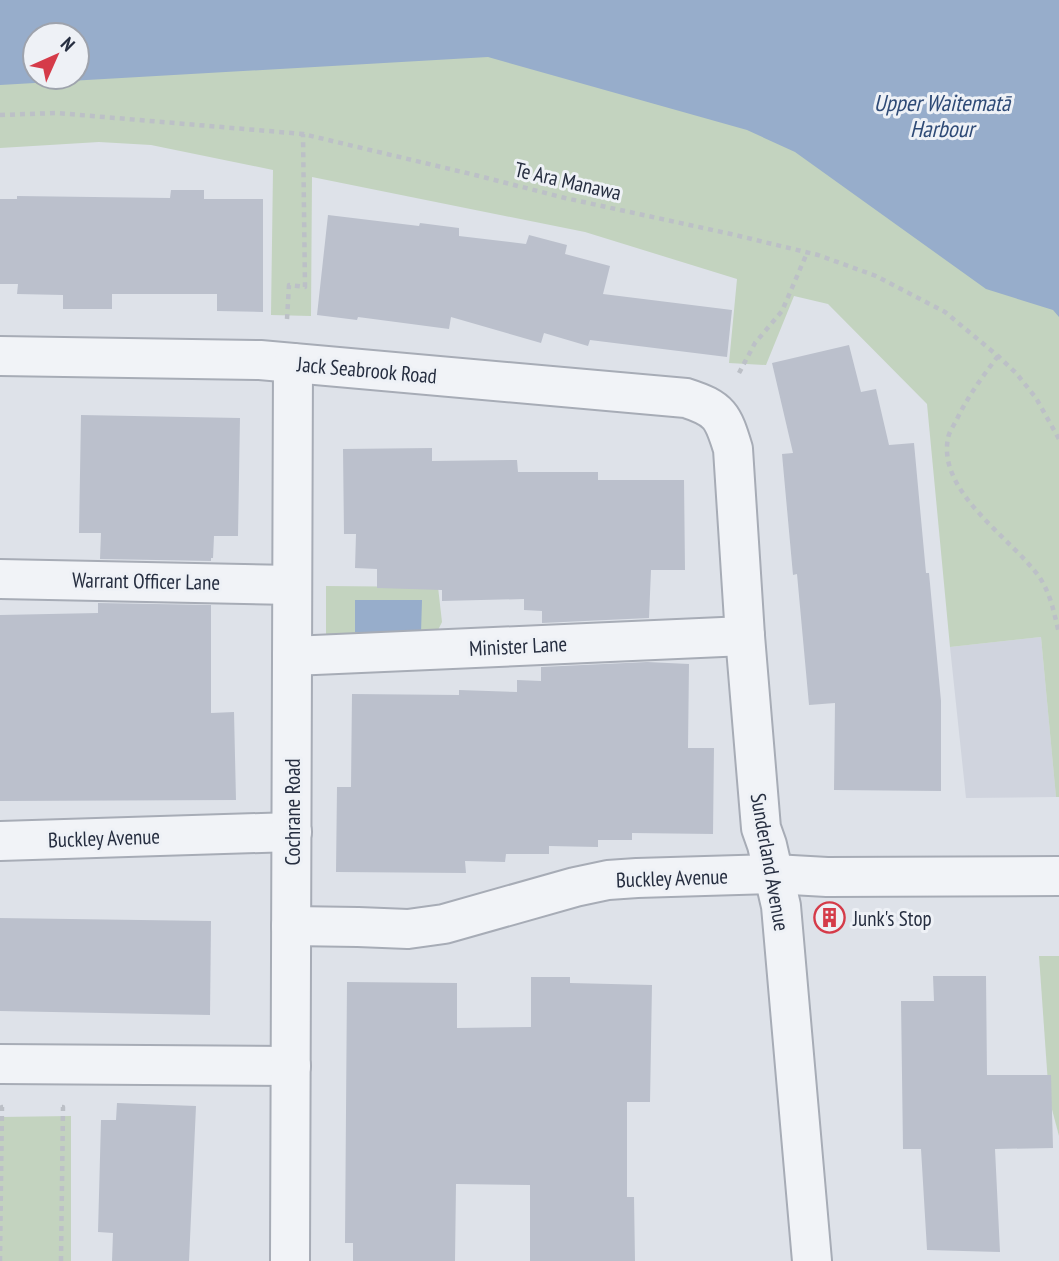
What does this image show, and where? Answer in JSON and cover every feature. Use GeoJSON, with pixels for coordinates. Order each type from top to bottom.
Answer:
{"type":"FeatureCollection","features":[{"type":"Feature","properties":{"kind":"street","name":"Jack Seabrook Road"},"geometry":{"type":"LineString","coordinates":[[0,355],[293,363],[686,398],[717,412],[725,422]]}},
{"type":"Feature","properties":{"kind":"street","name":"Cochrane Road"},"geometry":{"type":"LineString","coordinates":[[290,1261],[293,363]]}},
{"type":"Feature","properties":{"kind":"street","name":"Sunderland Avenue"},"geometry":{"type":"LineString","coordinates":[[725,422],[733,449],[761,828],[781,906],[812,1261]]}},
{"type":"Feature","properties":{"kind":"street","name":"Warrant Officer Lane"},"geometry":{"type":"LineString","coordinates":[[0,579],[292,585]]}},
{"type":"Feature","properties":{"kind":"street","name":"Minister Lane"},"geometry":{"type":"LineString","coordinates":[[292,656],[745,636]]}},
{"type":"Feature","properties":{"kind":"street","name":"Buckley Avenue"},"geometry":{"type":"LineString","coordinates":[[0,841],[292,832]]}},
{"type":"Feature","properties":{"kind":"street","name":"Buckley Avenue"},"geometry":{"type":"LineString","coordinates":[[291,926],[408,929],[444,924],[575,887],[608,880],[637,878],[774,874],[827,877],[1059,876]]}},
{"type":"Feature","properties":{"kind":"street"},"geometry":{"type":"LineString","coordinates":[[0,1064],[290,1066]]}},
{"type":"Feature","properties":{"kind":"path","name":"Te Ara Manawa"},"geometry":{"type":"LineString","coordinates":[[0,115],[57,113],[303,134],[565,198],[818,255],[876,276],[945,312],[1016,373],[1036,398],[1059,439]]}},
{"type":"Feature","properties":{"kind":"path"},"geometry":{"type":"LineString","coordinates":[[287,319],[289,285],[305,287],[303,134]]}},
{"type":"Feature","properties":{"kind":"path"},"geometry":{"type":"LineString","coordinates":[[739,373],[755,343],[782,311],[807,253]]}},
{"type":"Feature","properties":{"kind":"path"},"geometry":{"type":"LineString","coordinates":[[998,356],[967,398],[948,437],[947,453],[953,477],[974,508],[1044,584],[1059,633]]}},
{"type":"Feature","properties":{"kind":"path"},"geometry":{"type":"LineString","coordinates":[[0,1261],[2,1107],[16,1107]]}},
{"type":"Feature","properties":{"kind":"path"},"geometry":{"type":"LineString","coordinates":[[52,1107],[63,1107],[61,1261]]}},
{"type":"Feature","properties":{"kind":"shaded area"},"geometry":{"type":"Polygon","coordinates":[[[1041,637],[1056,797],[966,798],[950,647],[1041,637]]]}},
{"type":"Feature","properties":{"kind":"green space"},"geometry":{"type":"Polygon","coordinates":[[[0,0],[1059,0],[1059,797],[1056,797],[1041,637],[950,647],[927,404],[828,304],[794,296],[766,365],[729,363],[737,279],[585,232],[312,177],[311,316],[271,315],[273,170],[151,145],[99,142],[0,148],[0,0]]]}},
{"type":"Feature","properties":{"kind":"green space"},"geometry":{"type":"Polygon","coordinates":[[[326,586],[438,587],[442,622],[435,636],[384,641],[389,632],[421,632],[421,601],[355,632],[374,632],[368,644],[326,644],[326,586]]]}},
{"type":"Feature","properties":{"kind":"green space"},"geometry":{"type":"Polygon","coordinates":[[[1039,956],[1059,956],[1059,1136],[1049,1098],[1039,956]]]}},
{"type":"Feature","properties":{"kind":"green space"},"geometry":{"type":"Polygon","coordinates":[[[71,1116],[71,1261],[0,1261],[0,1117],[71,1116]]]}},
{"type":"Feature","properties":{"kind":"water","name":"Upper Waitematā Harbour"},"geometry":{"type":"Polygon","coordinates":[[[0,0],[1059,0],[1059,317],[1053,310],[986,289],[795,152],[747,130],[488,57],[91,80],[91,21],[21,21],[21,84],[0,85],[0,0]]]}},
{"type":"Feature","properties":{"kind":"water"},"geometry":{"type":"Polygon","coordinates":[[[355,600],[422,600],[421,632],[355,632],[355,600]]]}},
{"type":"Feature","properties":{"kind":"building"},"geometry":{"type":"Polygon","coordinates":[[[171,190],[204,190],[204,199],[263,199],[263,312],[217,311],[217,294],[112,294],[112,309],[63,309],[63,295],[17,294],[18,284],[0,284],[0,199],[17,199],[17,196],[170,198],[171,190]]]}},
{"type":"Feature","properties":{"kind":"building"},"geometry":{"type":"Polygon","coordinates":[[[328,215],[459,228],[459,236],[526,244],[529,235],[567,245],[565,254],[610,266],[603,294],[732,310],[727,357],[590,340],[588,346],[544,333],[541,343],[451,317],[449,329],[358,317],[357,320],[317,315],[328,215]]]}},
{"type":"Feature","properties":{"kind":"building"},"geometry":{"type":"Polygon","coordinates":[[[849,345],[861,392],[876,389],[889,445],[914,443],[941,701],[941,791],[834,790],[835,703],[809,705],[782,454],[793,453],[772,363],[849,345]]]}},
{"type":"Feature","properties":{"kind":"building"},"geometry":{"type":"Polygon","coordinates":[[[81,415],[240,418],[238,536],[214,536],[211,561],[100,559],[101,533],[79,533],[81,415]]]}},
{"type":"Feature","properties":{"kind":"building"},"geometry":{"type":"Polygon","coordinates":[[[432,448],[432,461],[517,460],[518,472],[598,472],[598,480],[684,480],[685,570],[651,570],[649,618],[542,623],[542,611],[524,610],[524,599],[442,601],[442,590],[377,588],[377,569],[355,568],[356,534],[344,534],[343,449],[432,448]]]}},
{"type":"Feature","properties":{"kind":"building"},"geometry":{"type":"Polygon","coordinates":[[[98,603],[211,605],[211,713],[234,712],[236,800],[0,801],[0,615],[98,613],[98,603]]]}},
{"type":"Feature","properties":{"kind":"building"},"geometry":{"type":"Polygon","coordinates":[[[647,662],[689,664],[688,748],[714,748],[713,834],[632,833],[632,840],[598,840],[598,847],[549,846],[549,854],[506,854],[505,862],[465,861],[466,873],[336,872],[337,787],[351,787],[352,694],[459,695],[459,690],[517,692],[517,680],[541,681],[541,667],[647,662]]]}},
{"type":"Feature","properties":{"kind":"building"},"geometry":{"type":"Polygon","coordinates":[[[0,918],[211,921],[210,1015],[0,1011],[0,918]]]}},
{"type":"Feature","properties":{"kind":"building"},"geometry":{"type":"Polygon","coordinates":[[[933,976],[986,976],[987,1075],[1051,1075],[1053,1148],[995,1149],[1000,1252],[927,1250],[921,1149],[903,1149],[901,1001],[934,1001],[933,976]]]}},
{"type":"Feature","properties":{"kind":"building"},"geometry":{"type":"Polygon","coordinates":[[[531,977],[570,977],[570,983],[652,985],[650,1102],[627,1102],[627,1197],[634,1197],[635,1261],[530,1261],[530,1185],[456,1184],[455,1261],[353,1261],[353,1243],[345,1243],[347,982],[457,983],[457,1028],[531,1027],[531,977]]]}},
{"type":"Feature","properties":{"kind":"building"},"geometry":{"type":"Polygon","coordinates":[[[117,1103],[196,1106],[189,1261],[112,1261],[113,1233],[98,1232],[101,1120],[116,1120],[117,1103]]]}},
{"type":"Feature","properties":{"kind":"place","name":"Junk's Stop"},"geometry":{"type":"Point","coordinates":[830,918]}}]}
